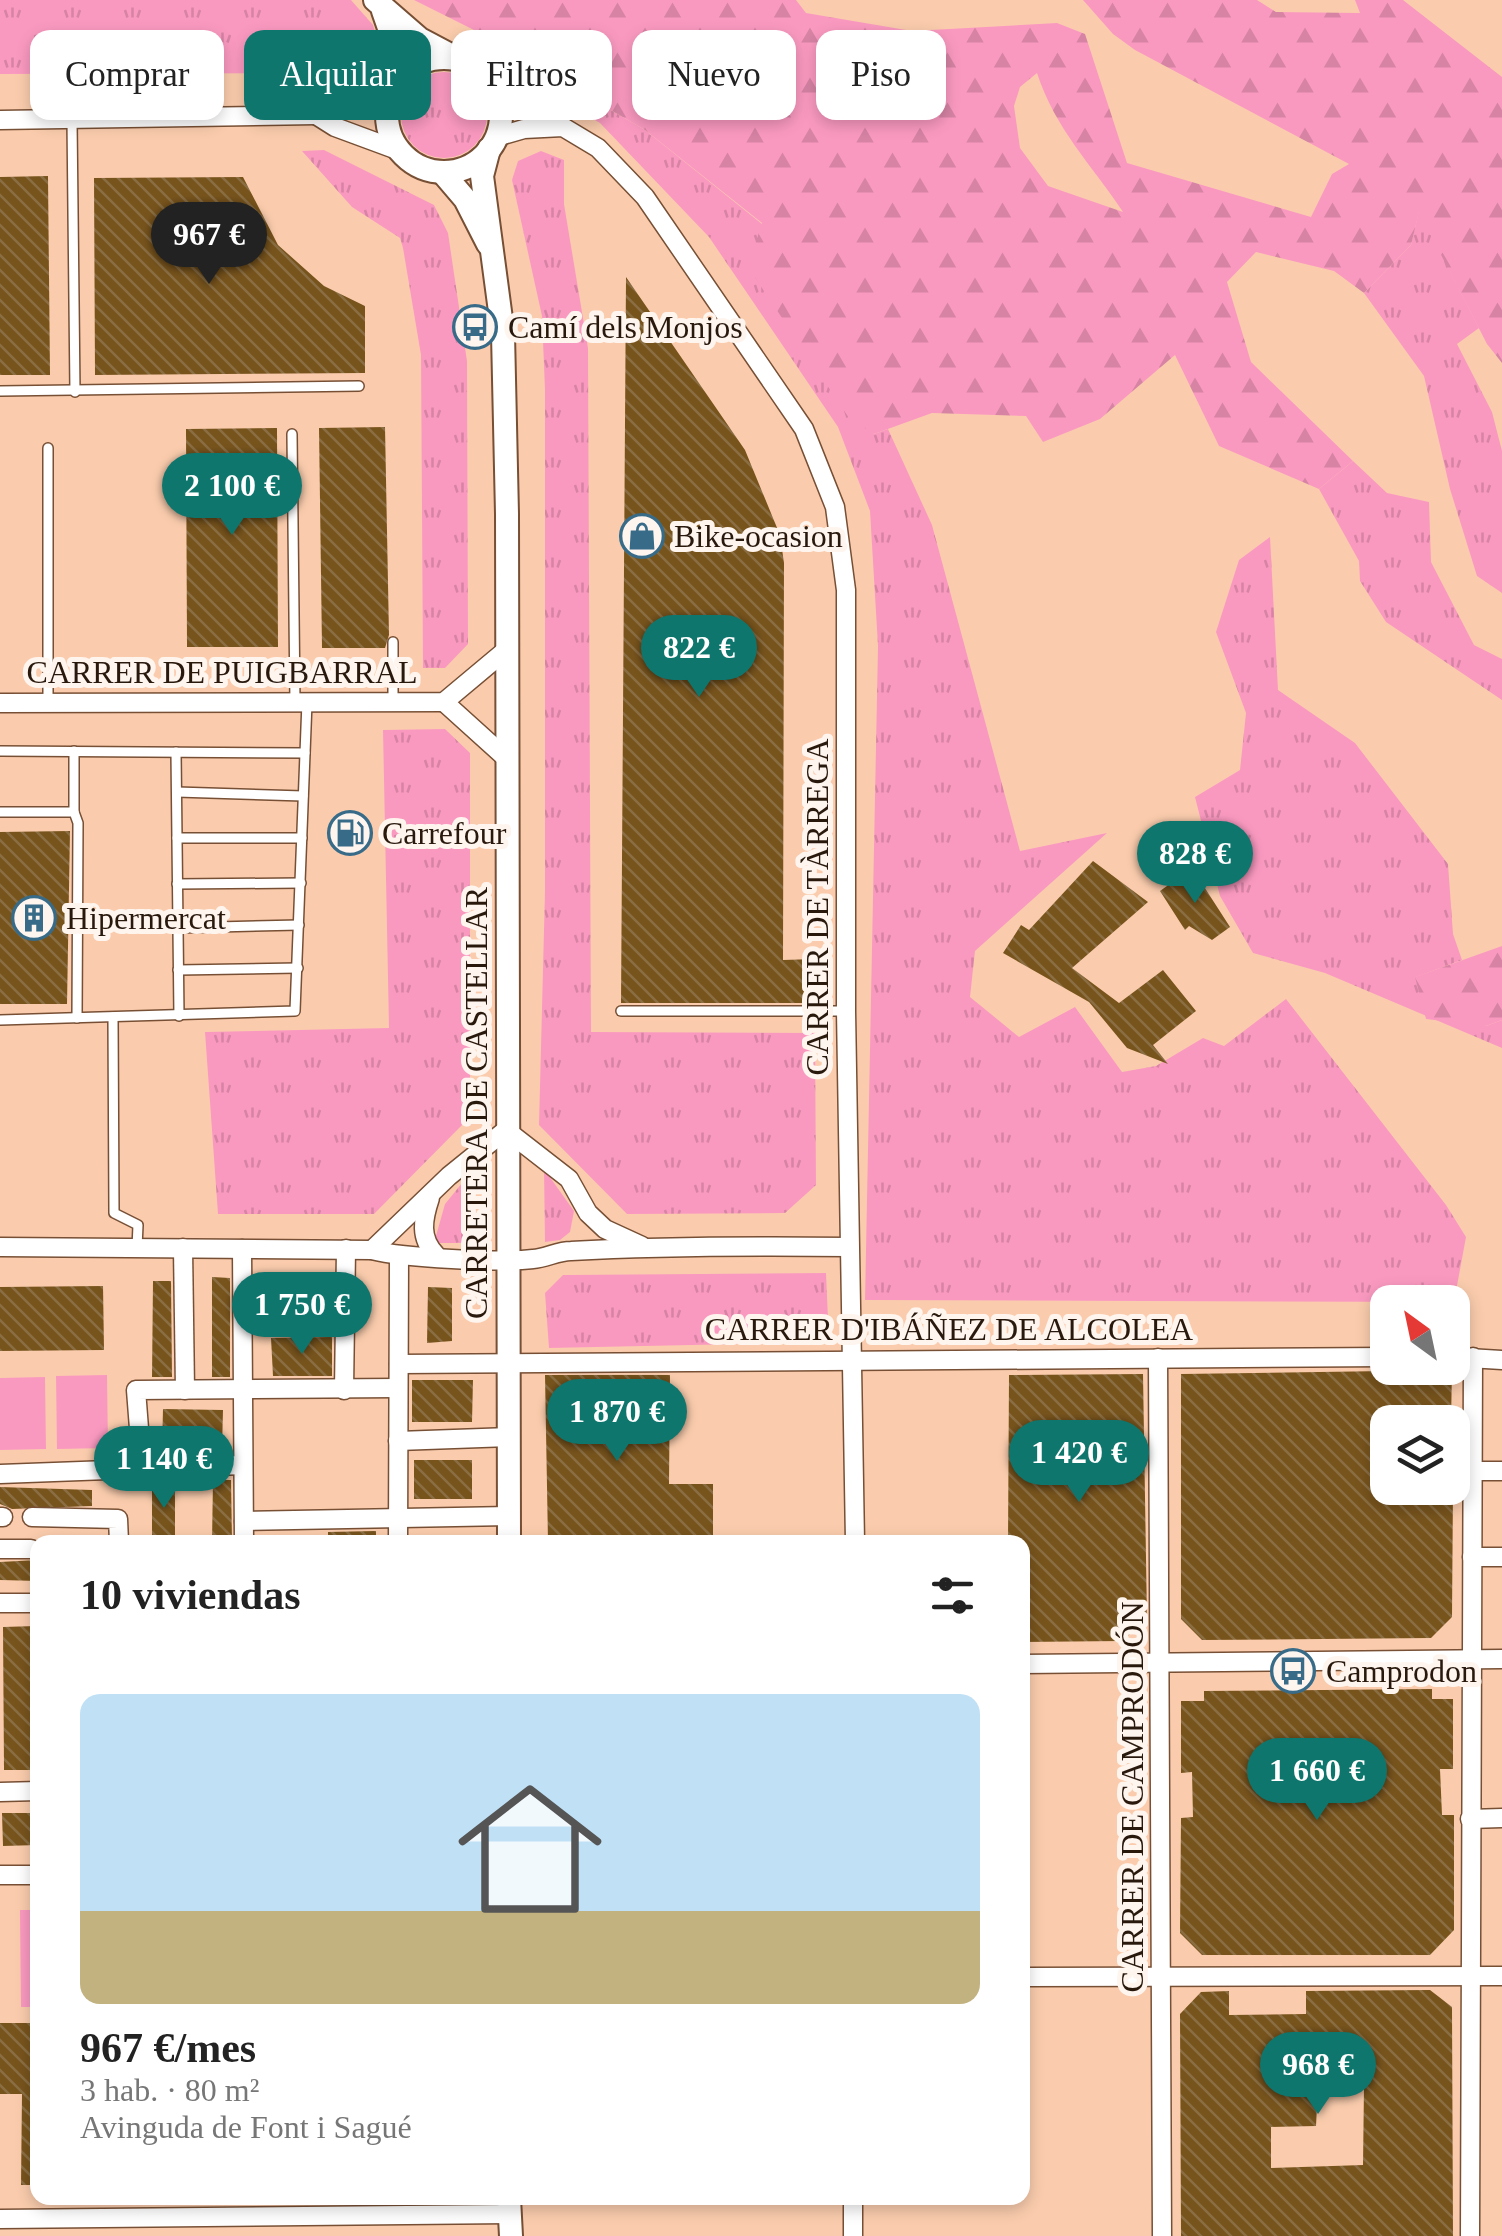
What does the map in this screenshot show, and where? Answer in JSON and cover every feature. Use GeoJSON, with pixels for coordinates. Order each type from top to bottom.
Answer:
{"type":"FeatureCollection","features":[{"type":"Feature","properties":{"kind":"street"},"geometry":{"type":"LineString","coordinates":[[379,5],[420,39],[451,56]]}},
{"type":"Feature","properties":{"kind":"street"},"geometry":{"type":"LineString","coordinates":[[379,5],[389,30]]}},
{"type":"Feature","properties":{"kind":"street"},"geometry":{"type":"LineString","coordinates":[[0,120],[30,119]]}},
{"type":"Feature","properties":{"kind":"street"},"geometry":{"type":"LineString","coordinates":[[324,120],[400,151],[422,167],[442,172],[472,164],[493,143],[524,128],[563,127]]}},
{"type":"Feature","properties":{"kind":"street"},"geometry":{"type":"LineString","coordinates":[[390,120],[389,129],[400,151]]}},
{"type":"Feature","properties":{"kind":"street"},"geometry":{"type":"LineString","coordinates":[[493,143],[499,120]]}},
{"type":"Feature","properties":{"kind":"street","name":"CARRER DE TÀRREGA"},"geometry":{"type":"LineString","coordinates":[[555,120],[587,140],[615,165],[690,256],[804,429],[830,486],[846,590],[846,1011],[855,1535]]}},
{"type":"Feature","properties":{"kind":"street","name":"CARRETERA DE CASTELLAR"},"geometry":{"type":"LineString","coordinates":[[493,143],[482,176],[489,206],[488,245],[505,370],[509,1535]]}},
{"type":"Feature","properties":{"kind":"street","name":"CARRETERA DE CASTELLAR"},"geometry":{"type":"LineString","coordinates":[[442,172],[465,199],[488,245]]}},
{"type":"Feature","properties":{"kind":"street","name":"CARRER DE PUIGBARRAL"},"geometry":{"type":"LineString","coordinates":[[0,703],[444,702],[506,651]]}},
{"type":"Feature","properties":{"kind":"street","name":"CARRER DE PUIGBARRAL"},"geometry":{"type":"LineString","coordinates":[[444,702],[506,758]]}},
{"type":"Feature","properties":{"kind":"street"},"geometry":{"type":"LineString","coordinates":[[372,1250],[506,1130],[561,1171],[582,1197],[588,1214],[605,1229],[645,1248]]}},
{"type":"Feature","properties":{"kind":"street"},"geometry":{"type":"LineString","coordinates":[[430,1197],[424,1222],[425,1242],[436,1255]]}},
{"type":"Feature","properties":{"kind":"street"},"geometry":{"type":"LineString","coordinates":[[564,1251],[584,1233],[588,1214]]}},
{"type":"Feature","properties":{"kind":"street"},"geometry":{"type":"LineString","coordinates":[[0,1247],[372,1250],[399,1257],[436,1255],[508,1260],[536,1259],[564,1251],[850,1247]]}},
{"type":"Feature","properties":{"kind":"street"},"geometry":{"type":"LineString","coordinates":[[182,1248],[185,1390]]}},
{"type":"Feature","properties":{"kind":"street"},"geometry":{"type":"LineString","coordinates":[[242,1249],[244,1535]]}},
{"type":"Feature","properties":{"kind":"street"},"geometry":{"type":"LineString","coordinates":[[344,1390],[346,1250]]}},
{"type":"Feature","properties":{"kind":"street"},"geometry":{"type":"LineString","coordinates":[[398,1535],[399,1257]]}},
{"type":"Feature","properties":{"kind":"street"},"geometry":{"type":"LineString","coordinates":[[1470,2236],[1473,1357],[1502,1360]]}},
{"type":"Feature","properties":{"kind":"street","name":"CARRER DE CAMPRODÓN"},"geometry":{"type":"LineString","coordinates":[[1158,1358],[1162,2236]]}},
{"type":"Feature","properties":{"kind":"street","name":"CARRER D'IBÁÑEZ DE ALCOLEA"},"geometry":{"type":"LineString","coordinates":[[399,1364],[1370,1358]]}},
{"type":"Feature","properties":{"kind":"street"},"geometry":{"type":"LineString","coordinates":[[142,1467],[136,1390],[398,1388]]}},
{"type":"Feature","properties":{"kind":"street"},"geometry":{"type":"LineString","coordinates":[[398,1441],[510,1437]]}},
{"type":"Feature","properties":{"kind":"street"},"geometry":{"type":"LineString","coordinates":[[0,1474],[244,1465]]}},
{"type":"Feature","properties":{"kind":"street"},"geometry":{"type":"LineString","coordinates":[[1472,1471],[1502,1470]]}},
{"type":"Feature","properties":{"kind":"street"},"geometry":{"type":"LineString","coordinates":[[244,1521],[509,1516]]}},
{"type":"Feature","properties":{"kind":"street"},"geometry":{"type":"LineString","coordinates":[[32,1518],[118,1519],[119,1535]]}},
{"type":"Feature","properties":{"kind":"street"},"geometry":{"type":"LineString","coordinates":[[0,1549],[30,1548]]}},
{"type":"Feature","properties":{"kind":"street"},"geometry":{"type":"LineString","coordinates":[[1472,1557],[1502,1556]]}},
{"type":"Feature","properties":{"kind":"street"},"geometry":{"type":"LineString","coordinates":[[0,1603],[30,1603]]}},
{"type":"Feature","properties":{"kind":"street"},"geometry":{"type":"LineString","coordinates":[[1030,1664],[1502,1659]]}},
{"type":"Feature","properties":{"kind":"street"},"geometry":{"type":"LineString","coordinates":[[0,1792],[30,1791]]}},
{"type":"Feature","properties":{"kind":"street"},"geometry":{"type":"LineString","coordinates":[[1470,1819],[1502,1818]]}},
{"type":"Feature","properties":{"kind":"street"},"geometry":{"type":"LineString","coordinates":[[0,1874],[30,1874]]}},
{"type":"Feature","properties":{"kind":"street"},"geometry":{"type":"LineString","coordinates":[[1030,1977],[1502,1976]]}},
{"type":"Feature","properties":{"kind":"street"},"geometry":{"type":"LineString","coordinates":[[853,2205],[853,2236]]}},
{"type":"Feature","properties":{"kind":"street"},"geometry":{"type":"LineString","coordinates":[[0,2218],[510,2216]]}},
{"type":"Feature","properties":{"kind":"lane"},"geometry":{"type":"LineString","coordinates":[[72,120],[76,392]]}},
{"type":"Feature","properties":{"kind":"lane"},"geometry":{"type":"LineString","coordinates":[[0,392],[359,386]]}},
{"type":"Feature","properties":{"kind":"lane"},"geometry":{"type":"LineString","coordinates":[[0,1020],[291,1015],[296,1011],[305,753],[292,434]]}},
{"type":"Feature","properties":{"kind":"lane"},"geometry":{"type":"LineString","coordinates":[[48,448],[48,702]]}},
{"type":"Feature","properties":{"kind":"lane"},"geometry":{"type":"LineString","coordinates":[[393,642],[393,702]]}},
{"type":"Feature","properties":{"kind":"lane"},"geometry":{"type":"LineString","coordinates":[[0,750],[305,753]]}},
{"type":"Feature","properties":{"kind":"lane"},"geometry":{"type":"LineString","coordinates":[[74,751],[74,812],[78,823],[77,1018]]}},
{"type":"Feature","properties":{"kind":"lane"},"geometry":{"type":"LineString","coordinates":[[176,752],[179,1016]]}},
{"type":"Feature","properties":{"kind":"lane"},"geometry":{"type":"LineString","coordinates":[[176,792],[304,796]]}},
{"type":"Feature","properties":{"kind":"lane"},"geometry":{"type":"LineString","coordinates":[[0,812],[74,812]]}},
{"type":"Feature","properties":{"kind":"lane"},"geometry":{"type":"LineString","coordinates":[[177,838],[302,838]]}},
{"type":"Feature","properties":{"kind":"lane"},"geometry":{"type":"LineString","coordinates":[[177,884],[301,884]]}},
{"type":"Feature","properties":{"kind":"lane"},"geometry":{"type":"LineString","coordinates":[[178,928],[300,925]]}},
{"type":"Feature","properties":{"kind":"lane"},"geometry":{"type":"LineString","coordinates":[[178,970],[298,968]]}},
{"type":"Feature","properties":{"kind":"lane"},"geometry":{"type":"LineString","coordinates":[[620,1010],[846,1011]]}},
{"type":"Feature","properties":{"kind":"lane"},"geometry":{"type":"LineString","coordinates":[[114,1018],[114,1213],[138,1225],[137,1248]]}},
{"type":"Feature","properties":{"kind":"green space"},"geometry":{"type":"Polygon","coordinates":[[[0,0],[351,0],[374,30],[244,30],[244,73],[224,73],[224,30],[30,30],[30,74],[0,74],[0,0]]]}},
{"type":"Feature","properties":{"kind":"green space"},"geometry":{"type":"Polygon","coordinates":[[[414,0],[796,0],[806,13],[906,30],[816,30],[816,120],[946,120],[946,30],[930,30],[1057,23],[1085,34],[1127,163],[1311,217],[1332,174],[1349,164],[1135,50],[1113,34],[1083,0],[1257,0],[1276,12],[1360,13],[1355,0],[1403,0],[1502,77],[1502,363],[1487,344],[1419,212],[1411,245],[1364,293],[1334,271],[1256,252],[1227,282],[1251,362],[1353,461],[1319,489],[1219,446],[1175,355],[1100,419],[1043,442],[1026,416],[932,413],[874,434],[849,418],[748,267],[762,223],[645,130],[612,111],[612,30],[474,30],[414,0]],[[1037,73],[1020,87],[1014,106],[1020,148],[1048,186],[1123,212],[1064,129],[1037,73]]]}},
{"type":"Feature","properties":{"kind":"green space"},"geometry":{"type":"Polygon","coordinates":[[[451,73],[451,120],[486,120],[474,145],[444,158],[414,145],[402,120],[431,120],[431,75],[451,73]]]}},
{"type":"Feature","properties":{"kind":"green space"},"geometry":{"type":"Polygon","coordinates":[[[612,111],[645,130],[762,224],[874,434],[888,429],[932,525],[1020,851],[1107,833],[975,951],[970,997],[1019,1037],[1075,1007],[1122,1072],[1156,1066],[1203,1038],[1224,1046],[1286,999],[1446,1205],[1466,1237],[1457,1285],[1370,1285],[1370,1302],[865,1300],[878,646],[870,511],[838,427],[709,237],[595,120],[612,120],[612,111]]]}},
{"type":"Feature","properties":{"kind":"green space"},"geometry":{"type":"Polygon","coordinates":[[[324,150],[434,205],[448,233],[467,361],[468,644],[445,668],[423,668],[421,355],[403,248],[400,238],[352,207],[302,151],[324,150]]]}},
{"type":"Feature","properties":{"kind":"green space"},"geometry":{"type":"Polygon","coordinates":[[[541,151],[564,160],[564,204],[588,348],[591,1032],[815,1033],[816,1185],[785,1213],[627,1214],[539,1125],[545,891],[545,390],[542,316],[512,180],[518,161],[541,151]]]}},
{"type":"Feature","properties":{"kind":"green space"},"geometry":{"type":"Polygon","coordinates":[[[1419,210],[1479,328],[1457,344],[1492,412],[1502,451],[1502,593],[1477,576],[1450,489],[1424,376],[1364,293],[1411,245],[1419,210]]]}},
{"type":"Feature","properties":{"kind":"green space"},"geometry":{"type":"Polygon","coordinates":[[[1353,461],[1387,493],[1429,502],[1431,562],[1474,645],[1502,659],[1502,700],[1386,622],[1360,581],[1359,561],[1319,489],[1353,461]]]}},
{"type":"Feature","properties":{"kind":"green space"},"geometry":{"type":"Polygon","coordinates":[[[1270,537],[1278,690],[1355,743],[1448,864],[1453,934],[1462,960],[1416,977],[1486,1026],[1502,1020],[1502,1048],[1325,973],[1253,953],[1220,896],[1195,797],[1240,770],[1246,713],[1216,632],[1239,560],[1270,537]]]}},
{"type":"Feature","properties":{"kind":"green space"},"geometry":{"type":"Polygon","coordinates":[[[445,729],[470,753],[470,1078],[477,1092],[469,1118],[374,1214],[218,1214],[205,1032],[389,1028],[383,730],[445,729]]]}},
{"type":"Feature","properties":{"kind":"green space"},"geometry":{"type":"Polygon","coordinates":[[[1502,946],[1502,1020],[1486,1026],[1426,1019],[1415,977],[1502,946]]]}},
{"type":"Feature","properties":{"kind":"green space"},"geometry":{"type":"Polygon","coordinates":[[[544,1169],[574,1211],[570,1232],[560,1240],[545,1242],[544,1169]]]}},
{"type":"Feature","properties":{"kind":"green space"},"geometry":{"type":"Polygon","coordinates":[[[471,1172],[470,1243],[434,1243],[445,1204],[471,1172]]]}},
{"type":"Feature","properties":{"kind":"green space"},"geometry":{"type":"Polygon","coordinates":[[[826,1273],[829,1342],[549,1348],[545,1293],[563,1275],[826,1273]]]}},
{"type":"Feature","properties":{"kind":"green space"},"geometry":{"type":"Polygon","coordinates":[[[107,1375],[108,1448],[57,1449],[56,1376],[107,1375]]]}},
{"type":"Feature","properties":{"kind":"green space"},"geometry":{"type":"Polygon","coordinates":[[[45,1377],[46,1449],[0,1450],[0,1378],[45,1377]]]}},
{"type":"Feature","properties":{"kind":"green space"},"geometry":{"type":"Polygon","coordinates":[[[20,1910],[30,1910],[30,2007],[21,2007],[20,1910]]]}},
{"type":"Feature","properties":{"kind":"building"},"geometry":{"type":"Polygon","coordinates":[[[48,176],[50,375],[0,375],[0,177],[48,176]]]}},
{"type":"Feature","properties":{"kind":"building"},"geometry":{"type":"Polygon","coordinates":[[[243,177],[278,245],[324,286],[365,306],[365,373],[95,375],[94,178],[243,177]]]}},
{"type":"Feature","properties":{"kind":"building"},"geometry":{"type":"Polygon","coordinates":[[[626,277],[745,450],[780,535],[784,563],[783,960],[814,959],[815,1003],[621,1003],[626,277]]]}},
{"type":"Feature","properties":{"kind":"building"},"geometry":{"type":"Polygon","coordinates":[[[385,427],[389,635],[385,648],[322,648],[319,428],[385,427]]]}},
{"type":"Feature","properties":{"kind":"building"},"geometry":{"type":"Polygon","coordinates":[[[277,428],[278,647],[187,647],[186,429],[277,428]]]}},
{"type":"Feature","properties":{"kind":"building","name":"Hipermercat"},"geometry":{"type":"Polygon","coordinates":[[[70,831],[67,1004],[0,1004],[0,832],[70,831]]]}},
{"type":"Feature","properties":{"kind":"building"},"geometry":{"type":"Polygon","coordinates":[[[1093,861],[1148,902],[1072,968],[1119,1003],[1163,970],[1196,1011],[1153,1045],[1168,1064],[1127,1048],[1089,1002],[1003,953],[1021,925],[1029,930],[1093,861]]]}},
{"type":"Feature","properties":{"kind":"building"},"geometry":{"type":"Polygon","coordinates":[[[1192,868],[1230,927],[1212,940],[1189,926],[1185,930],[1160,891],[1192,868]]]}},
{"type":"Feature","properties":{"kind":"building"},"geometry":{"type":"Polygon","coordinates":[[[212,1277],[230,1278],[230,1377],[212,1377],[212,1277]]]}},
{"type":"Feature","properties":{"kind":"building"},"geometry":{"type":"Polygon","coordinates":[[[153,1281],[171,1281],[172,1377],[152,1377],[153,1281]]]}},
{"type":"Feature","properties":{"kind":"building"},"geometry":{"type":"Polygon","coordinates":[[[103,1286],[104,1350],[0,1351],[0,1287],[103,1286]]]}},
{"type":"Feature","properties":{"kind":"building"},"geometry":{"type":"Polygon","coordinates":[[[428,1287],[452,1288],[452,1341],[427,1343],[428,1287]]]}},
{"type":"Feature","properties":{"kind":"building"},"geometry":{"type":"Polygon","coordinates":[[[332,1337],[332,1376],[273,1376],[271,1338],[332,1337]]]}},
{"type":"Feature","properties":{"kind":"building"},"geometry":{"type":"Polygon","coordinates":[[[1370,1371],[1370,1385],[1452,1385],[1451,1405],[1370,1405],[1370,1505],[1453,1505],[1452,1617],[1431,1638],[1202,1640],[1181,1619],[1181,1374],[1370,1371]]]}},
{"type":"Feature","properties":{"kind":"building"},"geometry":{"type":"Polygon","coordinates":[[[1143,1374],[1147,1619],[1122,1641],[1030,1642],[1030,1535],[1008,1535],[1009,1375],[1143,1374]]]}},
{"type":"Feature","properties":{"kind":"building"},"geometry":{"type":"Polygon","coordinates":[[[545,1375],[670,1375],[669,1484],[713,1484],[713,1535],[548,1535],[545,1375]]]}},
{"type":"Feature","properties":{"kind":"building"},"geometry":{"type":"Polygon","coordinates":[[[412,1380],[473,1380],[472,1422],[412,1422],[412,1380]]]}},
{"type":"Feature","properties":{"kind":"building"},"geometry":{"type":"Polygon","coordinates":[[[163,1409],[223,1410],[222,1449],[162,1449],[163,1409]]]}},
{"type":"Feature","properties":{"kind":"building"},"geometry":{"type":"Polygon","coordinates":[[[414,1460],[472,1460],[472,1499],[414,1499],[414,1460]]]}},
{"type":"Feature","properties":{"kind":"building"},"geometry":{"type":"Polygon","coordinates":[[[175,1480],[175,1535],[152,1535],[152,1481],[175,1480]]]}},
{"type":"Feature","properties":{"kind":"building"},"geometry":{"type":"Polygon","coordinates":[[[213,1480],[231,1480],[232,1535],[212,1535],[213,1480]]]}},
{"type":"Feature","properties":{"kind":"building"},"geometry":{"type":"Polygon","coordinates":[[[0,1487],[92,1490],[92,1506],[12,1509],[0,1504],[0,1487]]]}},
{"type":"Feature","properties":{"kind":"building"},"geometry":{"type":"Polygon","coordinates":[[[376,1531],[376,1535],[328,1535],[376,1531]]]}},
{"type":"Feature","properties":{"kind":"building"},"geometry":{"type":"Polygon","coordinates":[[[30,1560],[30,1581],[0,1580],[0,1562],[30,1560]]]}},
{"type":"Feature","properties":{"kind":"building"},"geometry":{"type":"Polygon","coordinates":[[[30,1626],[30,1770],[4,1770],[3,1627],[30,1626]]]}},
{"type":"Feature","properties":{"kind":"building"},"geometry":{"type":"Polygon","coordinates":[[[1432,1689],[1432,1699],[1453,1699],[1453,1769],[1440,1769],[1442,1815],[1454,1815],[1454,1930],[1430,1955],[1202,1955],[1180,1933],[1181,1818],[1193,1817],[1192,1772],[1181,1773],[1181,1701],[1204,1701],[1204,1691],[1432,1689]]]}},
{"type":"Feature","properties":{"kind":"building"},"geometry":{"type":"Polygon","coordinates":[[[2,1813],[30,1813],[30,1845],[3,1846],[2,1813]]]}},
{"type":"Feature","properties":{"kind":"building"},"geometry":{"type":"Polygon","coordinates":[[[1430,1990],[1452,2007],[1453,2236],[1181,2236],[1180,2014],[1201,1992],[1229,1991],[1229,2015],[1306,2014],[1306,1991],[1430,1990]],[[1364,2086],[1318,2087],[1316,2126],[1271,2127],[1271,2168],[1363,2165],[1364,2086]]]}},
{"type":"Feature","properties":{"kind":"building"},"geometry":{"type":"Polygon","coordinates":[[[0,2023],[30,2023],[30,2185],[21,2185],[22,2094],[0,2094],[0,2023]]]}},
{"type":"Feature","properties":{"kind":"place","name":"Camí dels Monjos"},"geometry":{"type":"Point","coordinates":[475,327]}},
{"type":"Feature","properties":{"kind":"place","name":"Bike-ocasion"},"geometry":{"type":"Point","coordinates":[642,536]}},
{"type":"Feature","properties":{"kind":"place","name":"Carrefour"},"geometry":{"type":"Point","coordinates":[350,833]}},
{"type":"Feature","properties":{"kind":"place","name":"Hipermercat"},"geometry":{"type":"Point","coordinates":[34,918]}},
{"type":"Feature","properties":{"kind":"place","name":"Camprodon"},"geometry":{"type":"Point","coordinates":[1293,1671]}}]}
